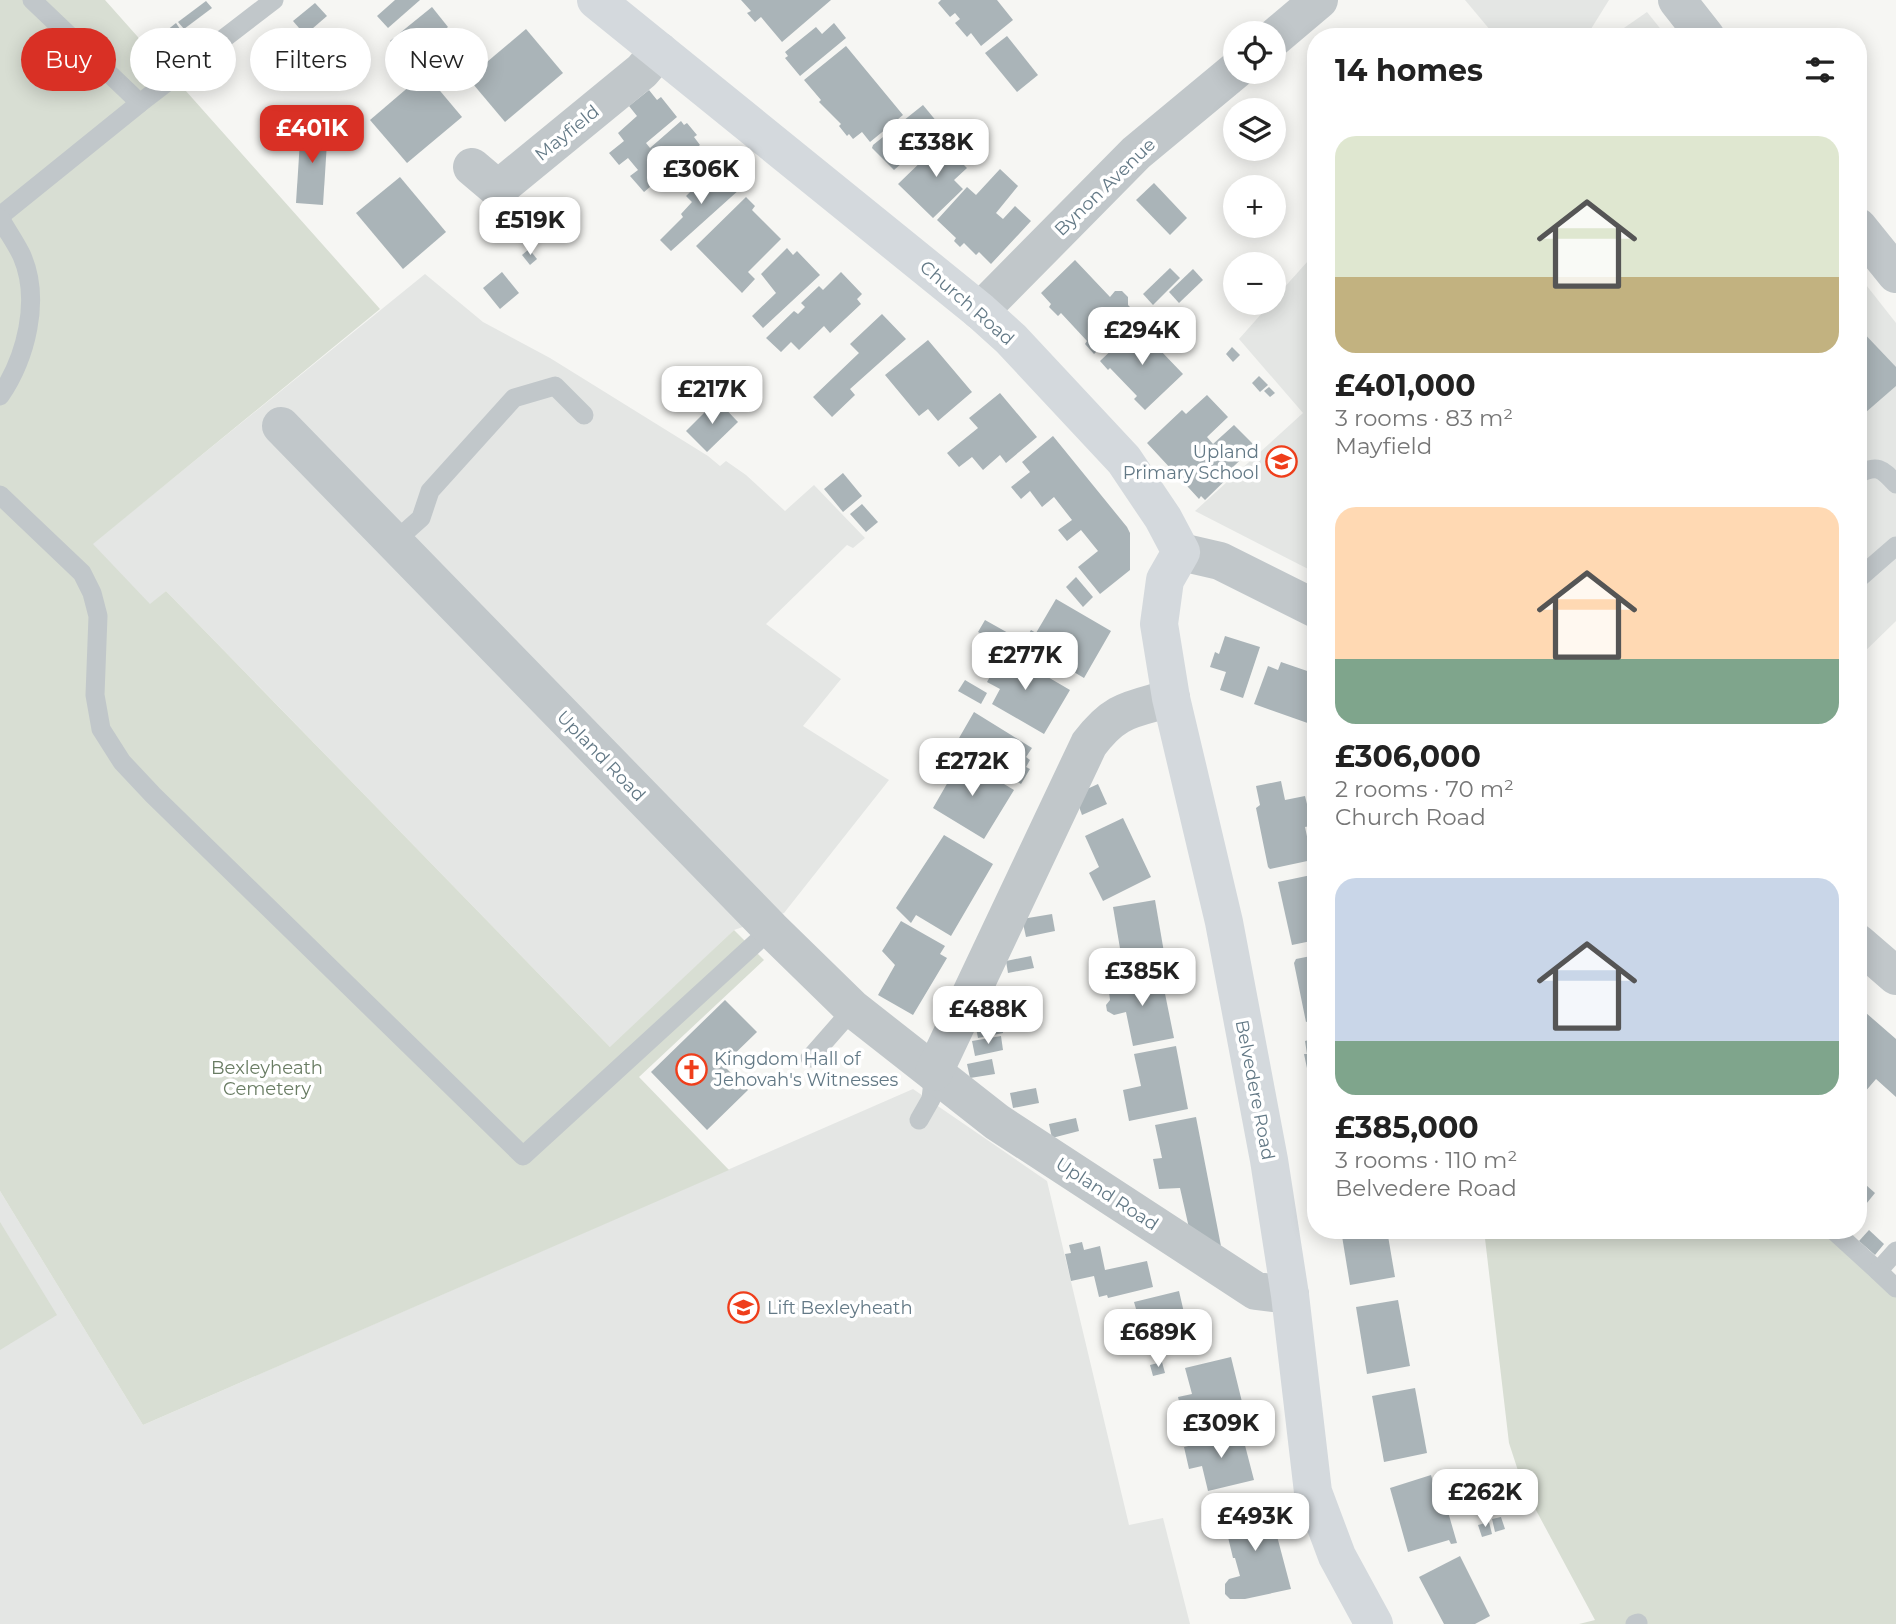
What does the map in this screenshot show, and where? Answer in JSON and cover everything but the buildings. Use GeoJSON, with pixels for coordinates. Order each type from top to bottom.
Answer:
{"type":"FeatureCollection","features":[{"type":"Feature","properties":{"kind":"street","name":"Church Road"},"geometry":{"type":"LineString","coordinates":[[596,0],[981,311],[1021,349],[1124,460],[1181,552]]}},
{"type":"Feature","properties":{"kind":"street"},"geometry":{"type":"LineString","coordinates":[[1286,28],[1319,0]]}},
{"type":"Feature","properties":{"kind":"street"},"geometry":{"type":"LineString","coordinates":[[1677,0],[1699,28]]}},
{"type":"Feature","properties":{"kind":"street","name":"Mayfield"},"geometry":{"type":"LineString","coordinates":[[472,167],[498,189],[642,71],[659,51]]}},
{"type":"Feature","properties":{"kind":"street","name":"Bynon Avenue"},"geometry":{"type":"LineString","coordinates":[[981,311],[1136,153],[1223,81]]}},
{"type":"Feature","properties":{"kind":"street"},"geometry":{"type":"LineString","coordinates":[[1867,238],[1896,274]]}},
{"type":"Feature","properties":{"kind":"street","name":"Upland Road"},"geometry":{"type":"LineString","coordinates":[[281,426],[771,929],[853,1009],[997,1122],[1256,1291],[1290,1296]]}},
{"type":"Feature","properties":{"kind":"street"},"geometry":{"type":"LineString","coordinates":[[1181,552],[1220,561],[1307,604]]}},
{"type":"Feature","properties":{"kind":"street","name":"Belvedere Road"},"geometry":{"type":"LineString","coordinates":[[1181,552],[1165,580],[1159,624],[1171,698],[1227,935],[1269,1160],[1290,1296],[1313,1492],[1337,1556],[1374,1624]]}},
{"type":"Feature","properties":{"kind":"street"},"geometry":{"type":"LineString","coordinates":[[934,1072],[1089,744],[1104,724],[1121,713],[1171,698]]}},
{"type":"Feature","properties":{"kind":"street"},"geometry":{"type":"LineString","coordinates":[[1867,951],[1896,976]]}},
{"type":"Feature","properties":{"kind":"lane"},"geometry":{"type":"LineString","coordinates":[[32,0],[140,103]]}},
{"type":"Feature","properties":{"kind":"lane"},"geometry":{"type":"LineString","coordinates":[[0,396],[10,381],[27,335],[31,295],[23,258],[0,217],[140,103],[274,0]]}},
{"type":"Feature","properties":{"kind":"lane"},"geometry":{"type":"LineString","coordinates":[[393,543],[421,518],[430,491],[514,398],[555,386],[584,415]]}},
{"type":"Feature","properties":{"kind":"lane"},"geometry":{"type":"LineString","coordinates":[[1867,470],[1878,468],[1896,484]]}},
{"type":"Feature","properties":{"kind":"lane"},"geometry":{"type":"LineString","coordinates":[[0,495],[82,573],[92,593],[98,616],[95,695],[101,729],[122,762],[523,1156],[771,929]]}},
{"type":"Feature","properties":{"kind":"lane"},"geometry":{"type":"LineString","coordinates":[[1867,571],[1896,546]]}},
{"type":"Feature","properties":{"kind":"lane"},"geometry":{"type":"LineString","coordinates":[[810,1058],[853,1009]]}},
{"type":"Feature","properties":{"kind":"lane"},"geometry":{"type":"LineString","coordinates":[[919,1120],[931,1099],[934,1072]]}},
{"type":"Feature","properties":{"kind":"lane"},"geometry":{"type":"LineString","coordinates":[[1843,1239],[1896,1287]]}},
{"type":"Feature","properties":{"kind":"lane"},"geometry":{"type":"LineString","coordinates":[[1878,1271],[1896,1251]]}},
{"type":"Feature","properties":{"kind":"shaded area"},"geometry":{"type":"Polygon","coordinates":[[[1465,0],[1609,0],[1592,28],[1488,28],[1465,0]]]}},
{"type":"Feature","properties":{"kind":"shaded area"},"geometry":{"type":"Polygon","coordinates":[[[1647,12],[1660,28],[1624,28],[1647,12]]]}},
{"type":"Feature","properties":{"kind":"shaded area","name":"Upland Primary School"},"geometry":{"type":"Polygon","coordinates":[[[1307,262],[1307,568],[1195,511],[1303,413],[1239,339],[1260,315],[1286,315],[1286,286],[1307,262]]]}},
{"type":"Feature","properties":{"kind":"shaded area"},"geometry":{"type":"Polygon","coordinates":[[[425,274],[483,322],[550,358],[720,466],[726,461],[746,475],[785,511],[814,485],[865,538],[853,548],[847,545],[766,624],[841,679],[803,726],[889,780],[784,913],[734,930],[611,1048],[166,591],[150,605],[92,544],[425,274]]]}},
{"type":"Feature","properties":{"kind":"shaded area"},"geometry":{"type":"Polygon","coordinates":[[[1867,286],[1896,323],[1896,621],[1867,649],[1867,286]]]}},
{"type":"Feature","properties":{"kind":"shaded area","name":"Lift Bexleyheath"},"geometry":{"type":"Polygon","coordinates":[[[913,1089],[1047,1181],[1129,1525],[1163,1518],[1190,1624],[0,1624],[0,1191],[143,1425],[913,1089]]]}},
{"type":"Feature","properties":{"kind":"green space","name":"Bexleyheath Cemetery"},"geometry":{"type":"Polygon","coordinates":[[[0,0],[105,0],[130,28],[130,91],[186,91],[380,309],[93,544],[150,604],[166,591],[610,1047],[734,930],[764,960],[639,1077],[729,1170],[143,1425],[0,1191],[0,0]]]}},
{"type":"Feature","properties":{"kind":"green space"},"geometry":{"type":"Polygon","coordinates":[[[0,1222],[57,1315],[0,1350],[0,1222]]]}},
{"type":"Feature","properties":{"kind":"green space"},"geometry":{"type":"Polygon","coordinates":[[[1485,1239],[1835,1239],[1896,1297],[1896,1624],[1579,1624],[1595,1620],[1523,1486],[1509,1443],[1485,1239]]]}},
{"type":"Feature","properties":{"kind":"place","name":"Upland Primary School"},"geometry":{"type":"Point","coordinates":[1282,462]}},
{"type":"Feature","properties":{"kind":"place","name":"Kingdom Hall of Jehovah's Witnesses"},"geometry":{"type":"Point","coordinates":[691,1069]}},
{"type":"Feature","properties":{"kind":"place","name":"Lift Bexleyheath"},"geometry":{"type":"Point","coordinates":[744,1308]}}]}
